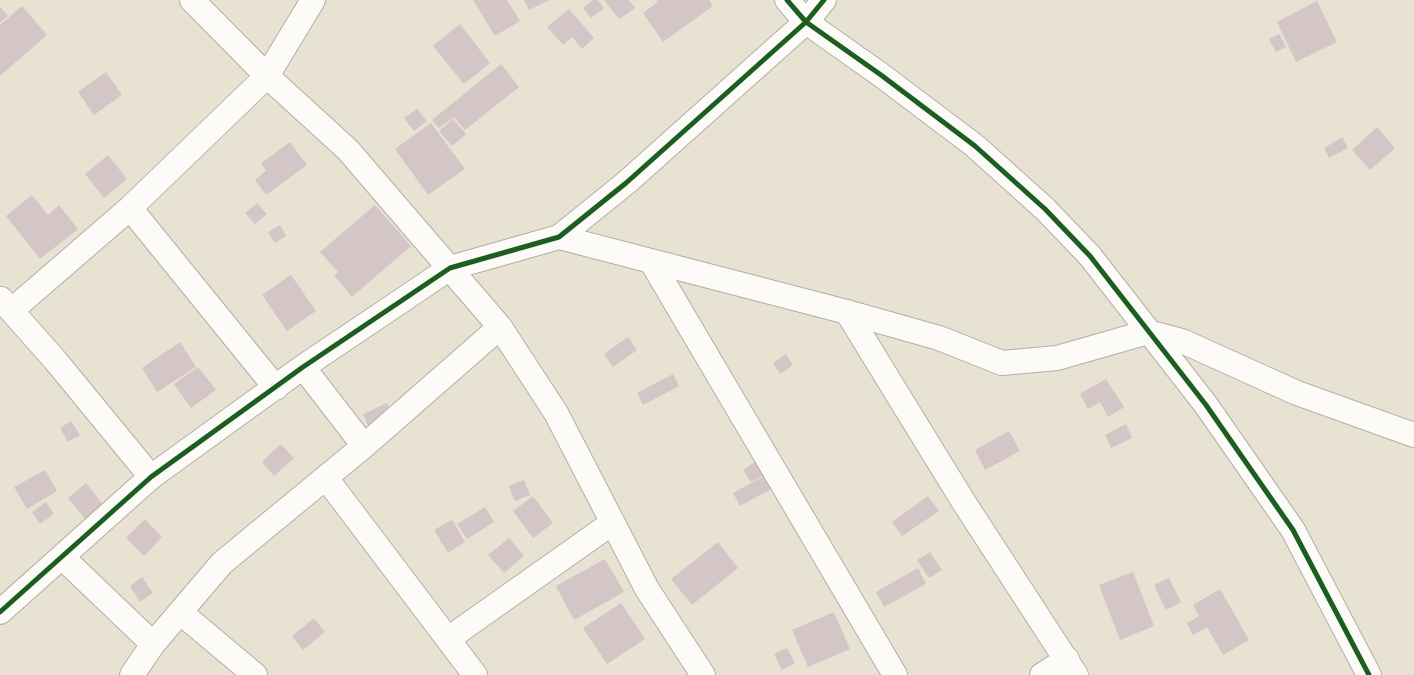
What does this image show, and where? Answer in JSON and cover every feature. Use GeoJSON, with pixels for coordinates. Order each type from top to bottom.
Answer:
{"type":"FeatureCollection","features":[{"type":"Feature","properties":{"kind":"street"},"geometry":{"type":"LineString","coordinates":[[192,0],[267,76],[348,150],[500,327],[556,413],[647,589],[703,675]]}},
{"type":"Feature","properties":{"kind":"street"},"geometry":{"type":"LineString","coordinates":[[152,478],[6,304],[130,208],[267,76],[313,0]]}},
{"type":"Feature","properties":{"kind":"street"},"geometry":{"type":"LineString","coordinates":[[787,0],[806,22],[882,75],[975,146],[1045,209],[1090,256],[1206,405],[1293,530],[1369,675]]}},
{"type":"Feature","properties":{"kind":"street"},"geometry":{"type":"LineString","coordinates":[[0,612],[152,478],[303,367],[450,268],[559,237],[626,183],[806,22],[824,0]]}},
{"type":"Feature","properties":{"kind":"street"},"geometry":{"type":"LineString","coordinates":[[130,208],[276,388]]}},
{"type":"Feature","properties":{"kind":"street"},"geometry":{"type":"LineString","coordinates":[[559,237],[939,338],[1002,363],[1057,358],[1148,332],[1182,341],[1297,394],[1414,435]]}},
{"type":"Feature","properties":{"kind":"street"},"geometry":{"type":"LineString","coordinates":[[651,261],[895,675]]}},
{"type":"Feature","properties":{"kind":"street"},"geometry":{"type":"LineString","coordinates":[[847,312],[963,501],[1071,667],[1042,675]]}},
{"type":"Feature","properties":{"kind":"street"},"geometry":{"type":"LineString","coordinates":[[132,675],[153,644],[222,563],[364,446],[500,327]]}},
{"type":"Feature","properties":{"kind":"street"},"geometry":{"type":"LineString","coordinates":[[303,367],[364,446]]}},
{"type":"Feature","properties":{"kind":"street"},"geometry":{"type":"LineString","coordinates":[[326,478],[475,675]]}},
{"type":"Feature","properties":{"kind":"street"},"geometry":{"type":"LineString","coordinates":[[448,639],[612,523]]}},
{"type":"Feature","properties":{"kind":"street"},"geometry":{"type":"LineString","coordinates":[[62,557],[153,644]]}},
{"type":"Feature","properties":{"kind":"street"},"geometry":{"type":"LineString","coordinates":[[181,613],[254,675]]}},
{"type":"Feature","properties":{"kind":"building"},"geometry":{"type":"Polygon","coordinates":[[[473,0],[507,0],[520,21],[495,36],[473,0]]]}},
{"type":"Feature","properties":{"kind":"building"},"geometry":{"type":"Polygon","coordinates":[[[524,0],[549,0],[529,10],[524,0]]]}},
{"type":"Feature","properties":{"kind":"building"},"geometry":{"type":"Polygon","coordinates":[[[593,0],[597,0],[604,8],[591,18],[583,8],[593,0]]]}},
{"type":"Feature","properties":{"kind":"building"},"geometry":{"type":"Polygon","coordinates":[[[604,0],[629,0],[635,8],[619,19],[604,0]]]}},
{"type":"Feature","properties":{"kind":"building"},"geometry":{"type":"Polygon","coordinates":[[[656,0],[709,0],[713,6],[663,42],[643,13],[658,2],[656,0]]]}},
{"type":"Feature","properties":{"kind":"building"},"geometry":{"type":"Polygon","coordinates":[[[1317,1],[1337,42],[1296,62],[1277,22],[1317,1]]]}},
{"type":"Feature","properties":{"kind":"building"},"geometry":{"type":"Polygon","coordinates":[[[22,6],[47,35],[0,76],[0,25],[22,6]]]}},
{"type":"Feature","properties":{"kind":"building"},"geometry":{"type":"Polygon","coordinates":[[[0,7],[8,16],[0,23],[0,7]]]}},
{"type":"Feature","properties":{"kind":"building"},"geometry":{"type":"Polygon","coordinates":[[[569,9],[594,38],[582,49],[572,37],[563,45],[547,27],[569,9]]]}},
{"type":"Feature","properties":{"kind":"building"},"geometry":{"type":"Polygon","coordinates":[[[460,24],[490,63],[464,84],[433,46],[460,24]]]}},
{"type":"Feature","properties":{"kind":"building"},"geometry":{"type":"Polygon","coordinates":[[[1279,34],[1286,47],[1276,52],[1269,39],[1279,34]]]}},
{"type":"Feature","properties":{"kind":"building"},"geometry":{"type":"Polygon","coordinates":[[[501,64],[519,87],[465,130],[454,117],[439,128],[432,120],[501,64]]]}},
{"type":"Feature","properties":{"kind":"building"},"geometry":{"type":"Polygon","coordinates":[[[106,72],[122,95],[94,115],[78,92],[106,72]]]}},
{"type":"Feature","properties":{"kind":"building"},"geometry":{"type":"Polygon","coordinates":[[[417,109],[427,121],[414,131],[404,118],[417,109]]]}},
{"type":"Feature","properties":{"kind":"building"},"geometry":{"type":"Polygon","coordinates":[[[453,119],[466,134],[452,146],[439,131],[453,119]]]}},
{"type":"Feature","properties":{"kind":"building"},"geometry":{"type":"Polygon","coordinates":[[[431,123],[465,169],[428,195],[395,149],[431,123]]]}},
{"type":"Feature","properties":{"kind":"building"},"geometry":{"type":"Polygon","coordinates":[[[1377,127],[1395,148],[1370,170],[1352,150],[1377,127]]]}},
{"type":"Feature","properties":{"kind":"building"},"geometry":{"type":"Polygon","coordinates":[[[1342,137],[1348,148],[1329,158],[1324,148],[1342,137]]]}},
{"type":"Feature","properties":{"kind":"building"},"geometry":{"type":"Polygon","coordinates":[[[290,142],[307,165],[266,195],[255,180],[266,171],[261,163],[290,142]]]}},
{"type":"Feature","properties":{"kind":"building"},"geometry":{"type":"Polygon","coordinates":[[[108,155],[127,179],[104,198],[85,174],[108,155]]]}},
{"type":"Feature","properties":{"kind":"building"},"geometry":{"type":"Polygon","coordinates":[[[32,195],[48,215],[59,205],[78,229],[40,259],[6,216],[32,195]]]}},
{"type":"Feature","properties":{"kind":"building"},"geometry":{"type":"Polygon","coordinates":[[[257,203],[267,214],[255,224],[245,213],[257,203]]]}},
{"type":"Feature","properties":{"kind":"building"},"geometry":{"type":"Polygon","coordinates":[[[375,205],[411,246],[352,297],[334,275],[338,272],[320,252],[375,205]]]}},
{"type":"Feature","properties":{"kind":"building"},"geometry":{"type":"Polygon","coordinates":[[[280,225],[286,236],[275,243],[268,232],[280,225]]]}},
{"type":"Feature","properties":{"kind":"building"},"geometry":{"type":"Polygon","coordinates":[[[291,275],[316,311],[287,331],[262,295],[291,275]]]}},
{"type":"Feature","properties":{"kind":"building"},"geometry":{"type":"Polygon","coordinates":[[[628,337],[637,350],[613,367],[604,354],[628,337]]]}},
{"type":"Feature","properties":{"kind":"building"},"geometry":{"type":"Polygon","coordinates":[[[180,342],[196,367],[157,392],[142,368],[180,342]]]}},
{"type":"Feature","properties":{"kind":"building"},"geometry":{"type":"Polygon","coordinates":[[[786,354],[793,365],[780,374],[773,363],[786,354]]]}},
{"type":"Feature","properties":{"kind":"building"},"geometry":{"type":"Polygon","coordinates":[[[198,367],[216,390],[191,408],[174,384],[198,367]]]}},
{"type":"Feature","properties":{"kind":"building"},"geometry":{"type":"Polygon","coordinates":[[[673,374],[679,386],[643,405],[637,393],[673,374]]]}},
{"type":"Feature","properties":{"kind":"building"},"geometry":{"type":"Polygon","coordinates":[[[1106,379],[1124,407],[1108,417],[1100,402],[1088,409],[1080,394],[1106,379]]]}},
{"type":"Feature","properties":{"kind":"building"},"geometry":{"type":"Polygon","coordinates":[[[387,403],[392,416],[368,426],[363,414],[387,403]]]}},
{"type":"Feature","properties":{"kind":"building"},"geometry":{"type":"Polygon","coordinates":[[[71,421],[80,435],[68,442],[60,428],[71,421]]]}},
{"type":"Feature","properties":{"kind":"building"},"geometry":{"type":"Polygon","coordinates":[[[1126,424],[1132,438],[1111,448],[1105,435],[1126,424]]]}},
{"type":"Feature","properties":{"kind":"building"},"geometry":{"type":"Polygon","coordinates":[[[1009,431],[1020,451],[985,470],[975,450],[1009,431]]]}},
{"type":"Feature","properties":{"kind":"building"},"geometry":{"type":"Polygon","coordinates":[[[281,444],[294,458],[274,476],[262,462],[281,444]]]}},
{"type":"Feature","properties":{"kind":"building"},"geometry":{"type":"Polygon","coordinates":[[[755,462],[764,475],[751,482],[743,470],[755,462]]]}},
{"type":"Feature","properties":{"kind":"building"},"geometry":{"type":"Polygon","coordinates":[[[45,470],[57,491],[27,509],[14,487],[45,470]]]}},
{"type":"Feature","properties":{"kind":"building"},"geometry":{"type":"Polygon","coordinates":[[[766,475],[773,488],[740,506],[733,493],[766,475]]]}},
{"type":"Feature","properties":{"kind":"building"},"geometry":{"type":"Polygon","coordinates":[[[524,480],[530,495],[515,501],[509,486],[524,480]]]}},
{"type":"Feature","properties":{"kind":"building"},"geometry":{"type":"Polygon","coordinates":[[[86,483],[104,506],[86,520],[68,498],[86,483]]]}},
{"type":"Feature","properties":{"kind":"building"},"geometry":{"type":"Polygon","coordinates":[[[533,496],[553,523],[533,538],[513,511],[533,496]]]}},
{"type":"Feature","properties":{"kind":"building"},"geometry":{"type":"Polygon","coordinates":[[[928,496],[939,511],[902,536],[892,522],[928,496]]]}},
{"type":"Feature","properties":{"kind":"building"},"geometry":{"type":"Polygon","coordinates":[[[46,502],[54,514],[40,524],[32,512],[46,502]]]}},
{"type":"Feature","properties":{"kind":"building"},"geometry":{"type":"Polygon","coordinates":[[[485,507],[494,522],[467,539],[457,524],[485,507]]]}},
{"type":"Feature","properties":{"kind":"building"},"geometry":{"type":"Polygon","coordinates":[[[145,519],[162,537],[144,556],[126,538],[145,519]]]}},
{"type":"Feature","properties":{"kind":"building"},"geometry":{"type":"Polygon","coordinates":[[[452,520],[465,542],[448,553],[434,530],[452,520]]]}},
{"type":"Feature","properties":{"kind":"building"},"geometry":{"type":"Polygon","coordinates":[[[509,538],[524,556],[504,573],[488,555],[509,538]]]}},
{"type":"Feature","properties":{"kind":"building"},"geometry":{"type":"Polygon","coordinates":[[[718,542],[738,568],[692,605],[671,579],[718,542]]]}},
{"type":"Feature","properties":{"kind":"building"},"geometry":{"type":"Polygon","coordinates":[[[930,552],[942,570],[929,578],[917,560],[930,552]]]}},
{"type":"Feature","properties":{"kind":"building"},"geometry":{"type":"Polygon","coordinates":[[[605,559],[624,592],[574,620],[556,586],[605,559]]]}},
{"type":"Feature","properties":{"kind":"building"},"geometry":{"type":"Polygon","coordinates":[[[918,568],[926,584],[884,607],[876,592],[918,568]]]}},
{"type":"Feature","properties":{"kind":"building"},"geometry":{"type":"Polygon","coordinates":[[[1133,572],[1154,626],[1120,640],[1099,585],[1133,572]]]}},
{"type":"Feature","properties":{"kind":"building"},"geometry":{"type":"Polygon","coordinates":[[[142,577],[153,593],[140,602],[130,586],[142,577]]]}},
{"type":"Feature","properties":{"kind":"building"},"geometry":{"type":"Polygon","coordinates":[[[1169,578],[1181,602],[1166,610],[1154,585],[1169,578]]]}},
{"type":"Feature","properties":{"kind":"building"},"geometry":{"type":"Polygon","coordinates":[[[1220,589],[1249,640],[1223,655],[1207,627],[1193,635],[1187,623],[1199,616],[1193,605],[1220,589]]]}},
{"type":"Feature","properties":{"kind":"building"},"geometry":{"type":"Polygon","coordinates":[[[621,603],[645,639],[607,664],[583,628],[621,603]]]}},
{"type":"Feature","properties":{"kind":"building"},"geometry":{"type":"Polygon","coordinates":[[[834,612],[850,649],[808,667],[792,630],[834,612]]]}},
{"type":"Feature","properties":{"kind":"building"},"geometry":{"type":"Polygon","coordinates":[[[314,618],[325,632],[303,650],[292,636],[314,618]]]}},
{"type":"Feature","properties":{"kind":"building"},"geometry":{"type":"Polygon","coordinates":[[[787,648],[795,663],[782,670],[774,654],[787,648]]]}},
{"type":"Feature","properties":{"kind":"cycle path"},"geometry":{"type":"LineString","coordinates":[[787,0],[806,22],[881,75],[975,146],[1045,209],[1090,256],[1206,405],[1293,530],[1369,675]]}},
{"type":"Feature","properties":{"kind":"cycle path"},"geometry":{"type":"LineString","coordinates":[[0,612],[151,477],[303,367],[450,268],[559,237],[626,183],[806,22],[824,0]]}}]}
